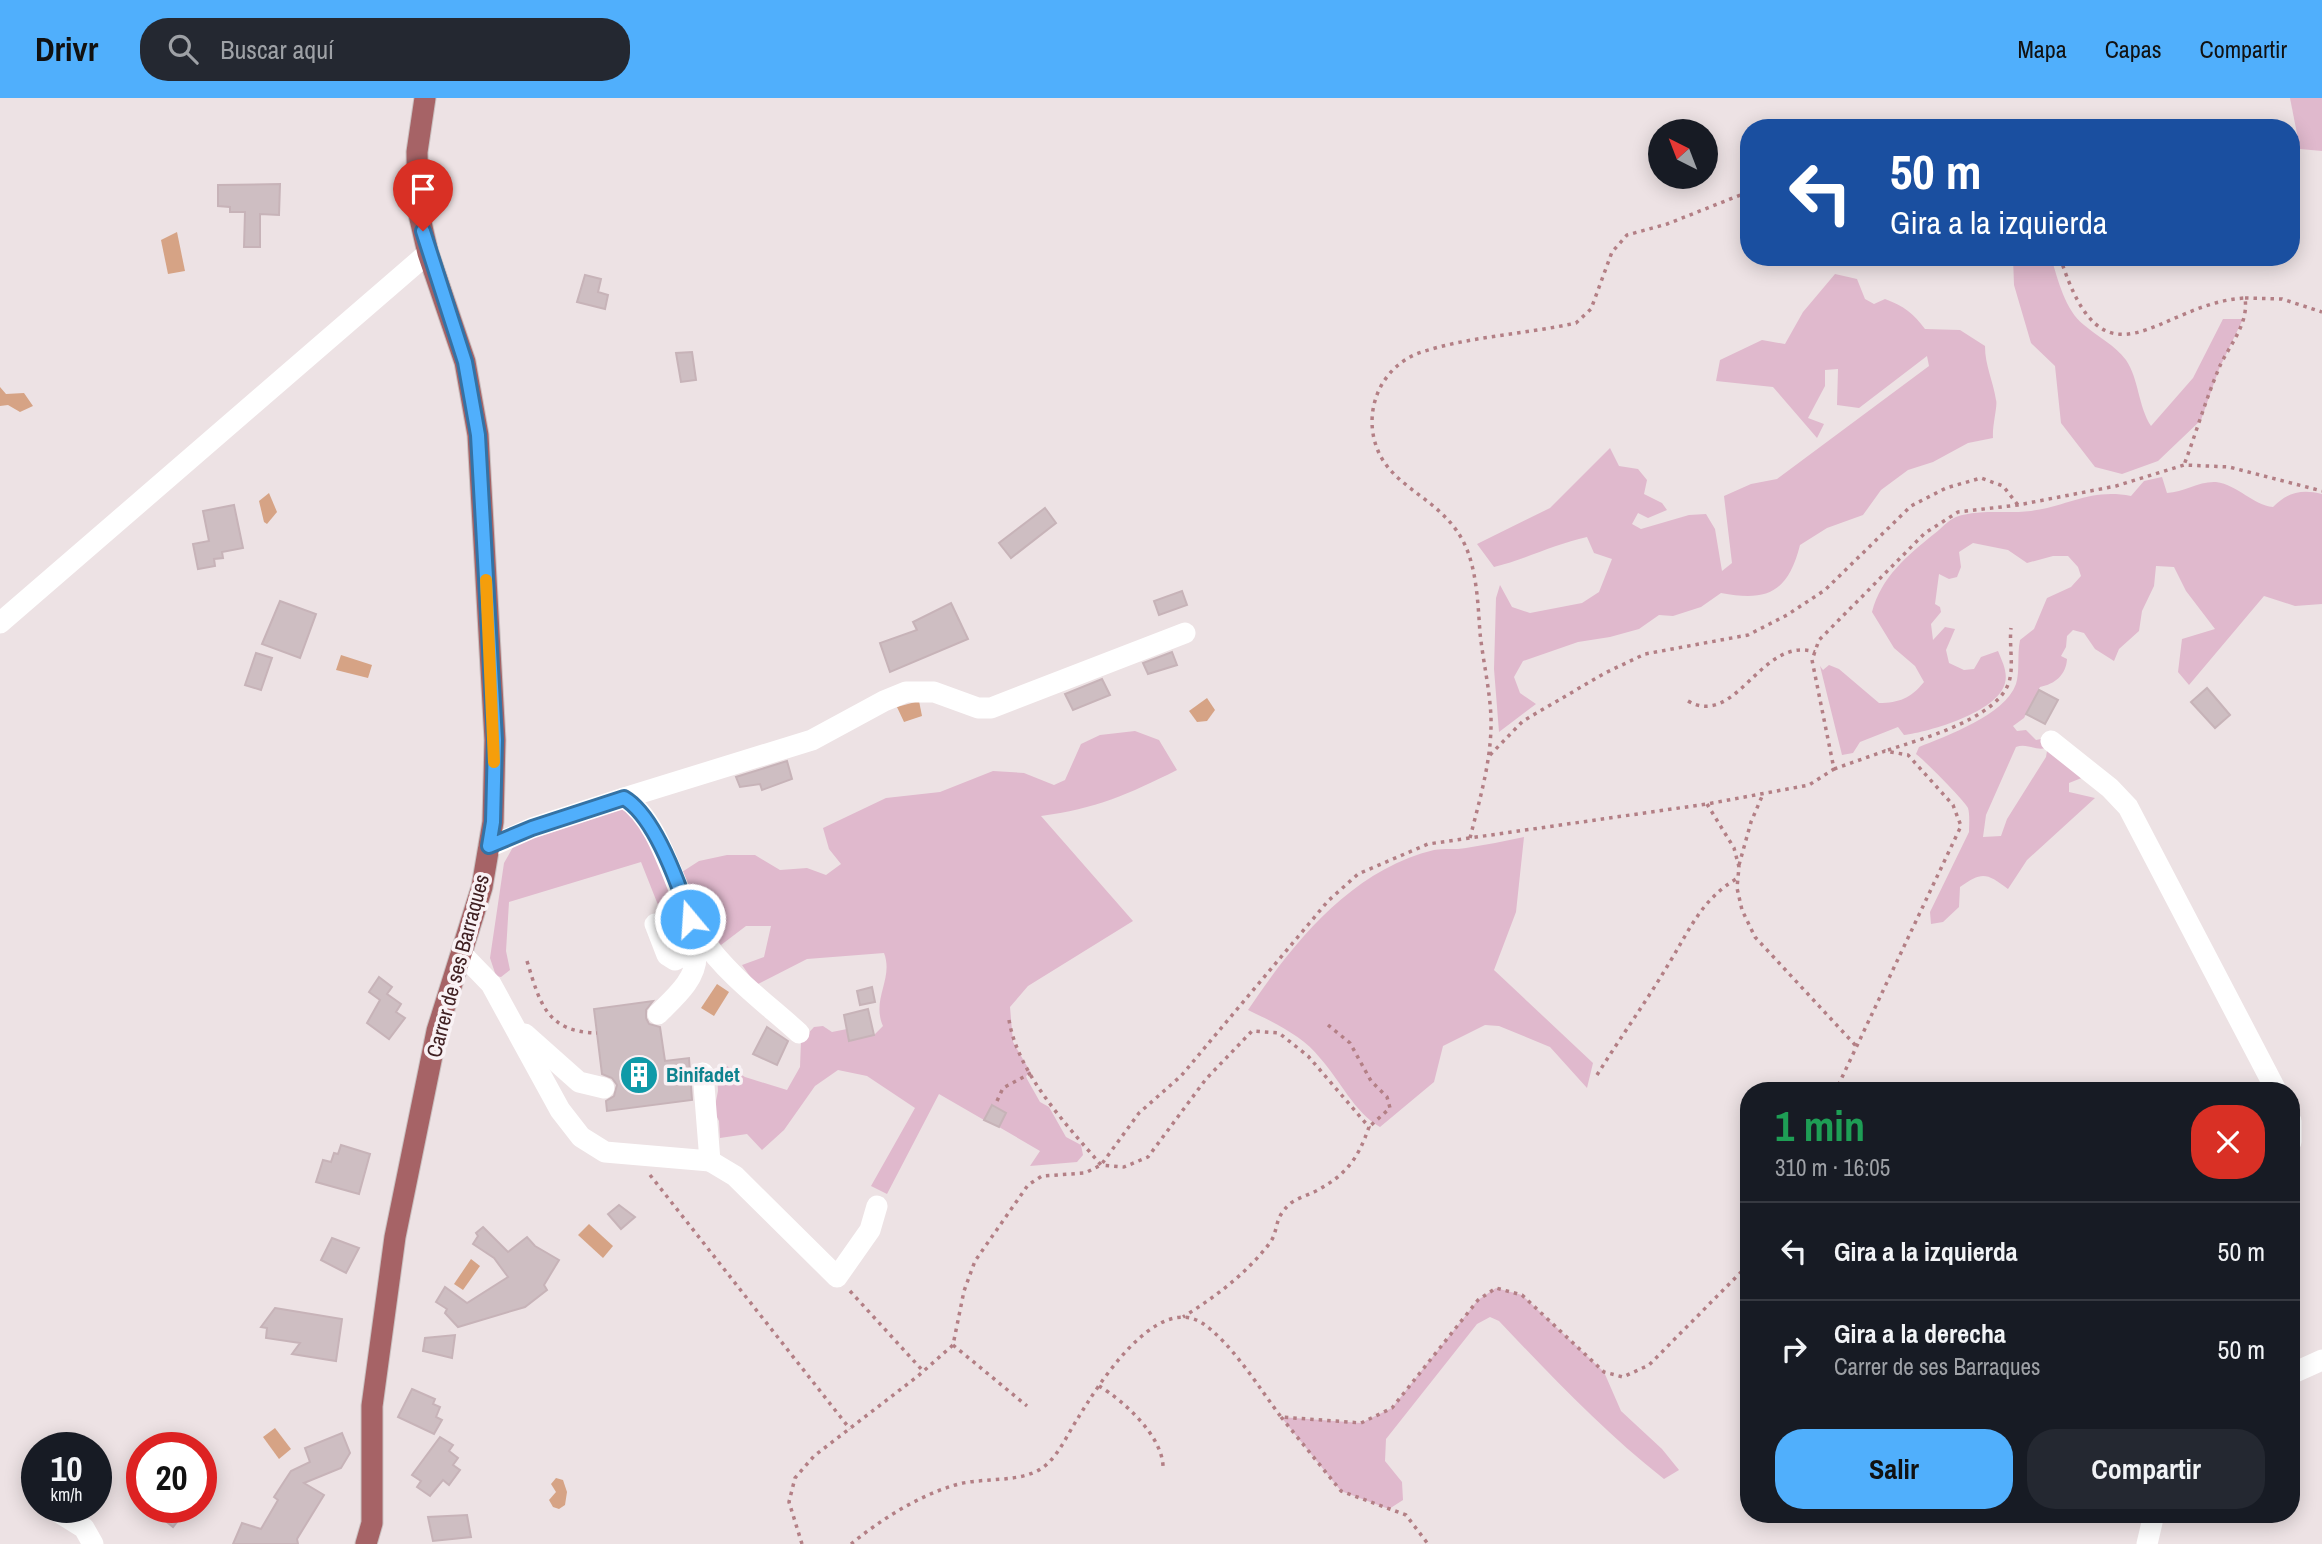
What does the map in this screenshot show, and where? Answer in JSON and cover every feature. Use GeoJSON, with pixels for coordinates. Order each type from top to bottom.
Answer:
{"type":"FeatureCollection","features":[{"type":"Feature","properties":{"kind":"main road","name":"Carrer de ses Barraques"},"geometry":{"type":"LineString","coordinates":[[366,1544],[372,1523],[372,1406],[395,1237],[437,1031],[482,887],[493,822],[495,740],[478,435],[465,362],[428,253],[418,210],[417,152],[425,98]]}},
{"type":"Feature","properties":{"kind":"street"},"geometry":{"type":"LineString","coordinates":[[0,623],[428,253]]}},
{"type":"Feature","properties":{"kind":"street"},"geometry":{"type":"LineString","coordinates":[[489,846],[532,828],[812,740],[906,692],[934,692],[978,708],[991,708],[1185,633]]}},
{"type":"Feature","properties":{"kind":"street"},"geometry":{"type":"LineString","coordinates":[[2051,741],[2110,788],[2128,807],[2272,1082]]}},
{"type":"Feature","properties":{"kind":"street"},"geometry":{"type":"LineString","coordinates":[[624,798],[632,803],[648,824],[679,884],[690,919],[704,941],[799,1033]]}},
{"type":"Feature","properties":{"kind":"street"},"geometry":{"type":"LineString","coordinates":[[655,924],[667,955],[675,960],[691,951],[696,955],[696,965],[690,979],[658,1014]]}},
{"type":"Feature","properties":{"kind":"street"},"geometry":{"type":"LineString","coordinates":[[461,953],[491,984],[560,1110],[581,1137],[605,1152],[710,1161],[735,1176],[837,1277],[870,1230],[877,1206]]}},
{"type":"Feature","properties":{"kind":"street"},"geometry":{"type":"LineString","coordinates":[[511,1020],[579,1082],[604,1087]]}},
{"type":"Feature","properties":{"kind":"street"},"geometry":{"type":"LineString","coordinates":[[703,1073],[710,1161]]}},
{"type":"Feature","properties":{"kind":"street"},"geometry":{"type":"LineString","coordinates":[[2300,1370],[2322,1360]]}},
{"type":"Feature","properties":{"kind":"street"},"geometry":{"type":"LineString","coordinates":[[77,1523],[85,1528],[93,1544]]}},
{"type":"Feature","properties":{"kind":"street"},"geometry":{"type":"LineString","coordinates":[[2147,1544],[2152,1523]]}},
{"type":"Feature","properties":{"kind":"path"},"geometry":{"type":"LineString","coordinates":[[1469,838],[1489,756],[1491,717],[1476,592],[1466,547],[1452,523],[1419,492],[1398,477],[1381,458],[1373,432],[1372,403],[1392,369],[1422,351],[1576,323],[1591,309],[1612,253],[1627,236],[1667,224],[1740,195]]}},
{"type":"Feature","properties":{"kind":"path"},"geometry":{"type":"LineString","coordinates":[[2063,266],[2071,292],[2084,314],[2104,330],[2127,335],[2160,327],[2219,300],[2282,299],[2322,312]]}},
{"type":"Feature","properties":{"kind":"path"},"geometry":{"type":"LineString","coordinates":[[2184,465],[2219,369],[2239,334],[2246,309],[2245,298]]}},
{"type":"Feature","properties":{"kind":"path"},"geometry":{"type":"LineString","coordinates":[[1835,769],[1812,660],[1819,640],[1925,533],[1958,512],[2018,505],[2116,486],[2184,465],[2229,467],[2322,491]]}},
{"type":"Feature","properties":{"kind":"path"},"geometry":{"type":"LineString","coordinates":[[1489,756],[1523,721],[1645,653],[1748,635],[1787,615],[1825,590],[1911,506],[1946,488],[1981,478],[2003,486],[2018,505]]}},
{"type":"Feature","properties":{"kind":"path"},"geometry":{"type":"LineString","coordinates":[[802,1544],[789,1502],[795,1478],[814,1457],[953,1345],[961,1317],[964,1291],[975,1261],[1028,1185],[1042,1177],[1085,1173],[1101,1165],[1139,1113],[1181,1076],[1328,901],[1358,874],[1428,844],[1707,804],[1809,785],[1835,769],[1960,724],[2002,696],[2009,681],[2011,628]]}},
{"type":"Feature","properties":{"kind":"path"},"geometry":{"type":"LineString","coordinates":[[1688,701],[1699,707],[1718,705],[1780,655],[1792,649],[1815,652]]}},
{"type":"Feature","properties":{"kind":"path"},"geometry":{"type":"LineString","coordinates":[[1840,1082],[1961,826],[1953,805],[1908,755],[1885,751]]}},
{"type":"Feature","properties":{"kind":"path"},"geometry":{"type":"LineString","coordinates":[[1738,867],[1751,822],[1763,794]]}},
{"type":"Feature","properties":{"kind":"path"},"geometry":{"type":"LineString","coordinates":[[1707,804],[1734,848],[1742,910],[1755,937],[1857,1046]]}},
{"type":"Feature","properties":{"kind":"path"},"geometry":{"type":"LineString","coordinates":[[1597,1075],[1668,966],[1698,912],[1719,888],[1738,878]]}},
{"type":"Feature","properties":{"kind":"path"},"geometry":{"type":"LineString","coordinates":[[527,961],[539,996],[555,1021],[565,1030],[597,1033]]}},
{"type":"Feature","properties":{"kind":"path"},"geometry":{"type":"LineString","coordinates":[[1009,1020],[1013,1042],[1031,1073],[1101,1165],[1124,1167],[1147,1157],[1206,1079],[1252,1031],[1279,1034],[1308,1056],[1369,1127]]}},
{"type":"Feature","properties":{"kind":"path"},"geometry":{"type":"LineString","coordinates":[[850,1544],[877,1522],[951,1486],[1035,1472],[1051,1461],[1098,1385],[1126,1350],[1161,1324],[1181,1318],[1208,1302],[1252,1263],[1272,1241],[1276,1219],[1293,1202],[1341,1176],[1360,1153],[1369,1127],[1390,1108],[1387,1097],[1371,1081],[1350,1043],[1328,1025]]}},
{"type":"Feature","properties":{"kind":"path"},"geometry":{"type":"LineString","coordinates":[[997,1101],[1003,1087],[1031,1073]]}},
{"type":"Feature","properties":{"kind":"path"},"geometry":{"type":"LineString","coordinates":[[633,1154],[850,1429]]}},
{"type":"Feature","properties":{"kind":"path"},"geometry":{"type":"LineString","coordinates":[[1281,1417],[1361,1423],[1392,1408],[1478,1300],[1496,1288],[1522,1295],[1604,1372],[1623,1377],[1649,1365],[1740,1273]]}},
{"type":"Feature","properties":{"kind":"path"},"geometry":{"type":"LineString","coordinates":[[837,1277],[924,1371]]}},
{"type":"Feature","properties":{"kind":"path"},"geometry":{"type":"LineString","coordinates":[[1181,1318],[1201,1322],[1227,1347],[1340,1491],[1406,1516],[1427,1544]]}},
{"type":"Feature","properties":{"kind":"path"},"geometry":{"type":"LineString","coordinates":[[953,1345],[1027,1406]]}},
{"type":"Feature","properties":{"kind":"path"},"geometry":{"type":"LineString","coordinates":[[1098,1385],[1116,1398],[1158,1445],[1164,1459],[1163,1469]]}},
{"type":"Feature","properties":{"kind":"shaded area"},"geometry":{"type":"Polygon","coordinates":[[[2290,98],[2322,98],[2322,151],[2300,149],[2300,119],[2294,119],[2290,98]]]}},
{"type":"Feature","properties":{"kind":"shaded area"},"geometry":{"type":"Polygon","coordinates":[[[177,232],[185,271],[168,274],[161,240],[177,232]]]}},
{"type":"Feature","properties":{"kind":"shaded area"},"geometry":{"type":"Polygon","coordinates":[[[2013,266],[2054,266],[2063,294],[2077,319],[2112,345],[2126,360],[2151,426],[2193,378],[2223,319],[2243,319],[2219,369],[2201,420],[2158,461],[2122,474],[2095,467],[2061,423],[2055,366],[2031,343],[2014,285],[2013,266]]]}},
{"type":"Feature","properties":{"kind":"shaded area"},"geometry":{"type":"Polygon","coordinates":[[[1835,274],[1857,279],[1865,299],[1874,304],[1885,299],[1898,305],[1913,315],[1925,329],[1960,330],[1985,346],[1996,403],[1993,438],[1968,443],[1933,462],[1908,470],[1881,490],[1863,515],[1827,528],[1800,545],[1789,574],[1774,590],[1751,596],[1721,593],[1701,607],[1673,616],[1659,615],[1639,629],[1578,642],[1523,661],[1514,677],[1520,693],[1536,704],[1499,732],[1494,669],[1496,598],[1500,585],[1512,607],[1530,613],[1582,603],[1599,592],[1612,559],[1594,553],[1587,537],[1494,567],[1477,544],[1550,508],[1610,448],[1619,466],[1638,469],[1647,480],[1644,494],[1662,503],[1667,510],[1648,518],[1638,513],[1632,524],[1641,529],[1689,515],[1706,514],[1715,529],[1722,571],[1732,563],[1724,496],[1751,484],[1777,479],[1929,366],[1927,356],[1859,408],[1837,405],[1838,369],[1825,370],[1825,386],[1808,418],[1824,424],[1817,438],[1773,387],[1716,381],[1720,360],[1762,340],[1785,344],[1803,312],[1835,274]]]}},
{"type":"Feature","properties":{"kind":"shaded area"},"geometry":{"type":"Polygon","coordinates":[[[0,387],[6,394],[24,393],[33,406],[20,412],[8,405],[0,406],[0,387]]]}},
{"type":"Feature","properties":{"kind":"shaded area"},"geometry":{"type":"Polygon","coordinates":[[[2162,477],[2167,493],[2216,482],[2273,507],[2296,493],[2322,494],[2322,604],[2295,606],[2264,596],[2189,685],[2178,672],[2182,639],[2215,629],[2186,591],[2174,567],[2156,566],[2154,586],[2142,611],[2139,631],[2119,649],[2114,661],[2095,649],[2084,633],[2073,630],[2067,636],[2066,647],[2061,656],[2067,659],[2062,674],[2050,684],[2040,687],[2024,718],[2013,726],[2017,731],[2026,730],[2036,740],[2046,738],[2046,748],[2016,747],[1986,815],[1983,837],[2001,836],[2007,819],[2046,757],[2047,751],[2053,748],[2084,777],[2069,783],[2069,792],[2095,798],[2027,860],[2008,889],[1989,877],[1974,878],[1960,887],[1959,907],[1943,922],[1931,924],[1930,912],[1969,832],[1969,814],[1960,797],[1916,754],[1919,747],[1988,715],[2010,695],[2017,679],[2020,640],[2034,629],[2047,598],[2071,587],[2081,576],[2078,567],[2068,556],[2053,556],[2027,563],[2008,550],[1973,543],[1959,552],[1961,567],[1957,577],[1949,579],[1939,574],[1935,604],[1940,607],[1941,612],[1931,624],[1933,640],[1945,627],[1955,629],[1946,650],[1949,663],[1964,670],[1974,669],[1981,657],[1998,651],[2005,671],[2006,679],[2000,693],[1990,703],[1961,719],[1904,735],[1898,727],[1860,742],[1853,753],[1842,755],[1820,666],[1823,670],[1829,665],[1839,669],[1879,703],[1899,701],[1909,696],[1924,682],[1915,666],[1894,648],[1872,612],[1882,588],[1896,568],[1947,522],[1974,513],[2044,509],[2104,494],[2131,496],[2144,481],[2162,477]]]}},
{"type":"Feature","properties":{"kind":"shaded area"},"geometry":{"type":"Polygon","coordinates":[[[269,493],[277,512],[267,524],[264,522],[259,501],[269,493]]]}},
{"type":"Feature","properties":{"kind":"shaded area"},"geometry":{"type":"Polygon","coordinates":[[[341,655],[372,665],[368,678],[336,670],[341,655]]]}},
{"type":"Feature","properties":{"kind":"shaded area"},"geometry":{"type":"Polygon","coordinates":[[[1207,698],[1215,710],[1207,721],[1197,722],[1189,711],[1207,698]]]}},
{"type":"Feature","properties":{"kind":"shaded area"},"geometry":{"type":"Polygon","coordinates":[[[919,701],[922,716],[904,722],[897,707],[919,701]]]}},
{"type":"Feature","properties":{"kind":"shaded area"},"geometry":{"type":"Polygon","coordinates":[[[1135,731],[1159,740],[1177,770],[1111,799],[1041,816],[1133,921],[1028,986],[1010,1007],[1013,1042],[1031,1073],[1026,1076],[1027,1079],[1040,1102],[1049,1107],[1066,1137],[1081,1145],[1083,1155],[1077,1162],[1030,1166],[1040,1151],[999,1127],[1006,1113],[992,1105],[984,1120],[939,1094],[887,1194],[871,1186],[915,1108],[867,1076],[838,1070],[815,1086],[784,1130],[762,1150],[747,1134],[720,1138],[719,1121],[714,1111],[718,1091],[717,1073],[727,1066],[745,1077],[787,1090],[800,1067],[801,1041],[814,1027],[823,1026],[832,1032],[847,1029],[850,1041],[874,1035],[883,1026],[880,1007],[886,962],[884,953],[807,959],[756,985],[742,965],[764,957],[771,926],[746,926],[721,945],[698,920],[682,872],[699,861],[727,855],[755,855],[780,870],[807,868],[826,875],[841,864],[829,849],[823,828],[886,798],[940,792],[993,771],[1024,773],[1054,785],[1065,780],[1081,744],[1100,735],[1135,731]]]}},
{"type":"Feature","properties":{"kind":"shaded area"},"geometry":{"type":"Polygon","coordinates":[[[620,805],[636,814],[685,918],[664,920],[641,862],[509,902],[506,951],[510,970],[501,977],[496,976],[490,958],[504,863],[517,840],[620,805]]]}},
{"type":"Feature","properties":{"kind":"shaded area"},"geometry":{"type":"Polygon","coordinates":[[[1524,837],[1516,912],[1494,970],[1593,1063],[1587,1088],[1550,1047],[1499,1026],[1485,1025],[1443,1046],[1434,1082],[1380,1127],[1362,1113],[1313,1050],[1287,1030],[1248,1010],[1305,935],[1327,912],[1376,874],[1404,860],[1434,850],[1462,849],[1524,837]]]}},
{"type":"Feature","properties":{"kind":"shaded area"},"geometry":{"type":"Polygon","coordinates":[[[717,984],[729,992],[714,1016],[701,1008],[717,984]]]}},
{"type":"Feature","properties":{"kind":"shaded area"},"geometry":{"type":"Polygon","coordinates":[[[589,1224],[613,1246],[603,1258],[578,1235],[589,1224]]]}},
{"type":"Feature","properties":{"kind":"shaded area"},"geometry":{"type":"Polygon","coordinates":[[[471,1259],[480,1266],[463,1290],[454,1284],[471,1259]]]}},
{"type":"Feature","properties":{"kind":"shaded area"},"geometry":{"type":"Polygon","coordinates":[[[1496,1288],[1522,1295],[1604,1372],[1621,1411],[1662,1449],[1679,1470],[1664,1479],[1599,1423],[1499,1321],[1490,1317],[1477,1324],[1386,1439],[1385,1461],[1402,1482],[1403,1500],[1389,1509],[1341,1491],[1281,1417],[1361,1423],[1392,1408],[1478,1300],[1496,1288]]]}},
{"type":"Feature","properties":{"kind":"shaded area"},"geometry":{"type":"Polygon","coordinates":[[[275,1428],[291,1449],[279,1459],[263,1437],[275,1428]]]}},
{"type":"Feature","properties":{"kind":"shaded area"},"geometry":{"type":"Polygon","coordinates":[[[556,1478],[563,1480],[567,1492],[565,1505],[559,1509],[553,1507],[549,1500],[556,1492],[551,1484],[556,1478]]]}},
{"type":"Feature","properties":{"kind":"building"},"geometry":{"type":"Polygon","coordinates":[[[280,184],[279,215],[260,214],[260,247],[244,247],[245,212],[230,212],[230,207],[218,206],[218,185],[280,184]]]}},
{"type":"Feature","properties":{"kind":"building"},"geometry":{"type":"Polygon","coordinates":[[[585,275],[601,279],[598,292],[608,295],[605,309],[577,302],[585,275]]]}},
{"type":"Feature","properties":{"kind":"building"},"geometry":{"type":"Polygon","coordinates":[[[692,352],[696,380],[681,382],[676,353],[692,352]]]}},
{"type":"Feature","properties":{"kind":"building"},"geometry":{"type":"Polygon","coordinates":[[[234,505],[243,548],[222,552],[223,558],[214,559],[215,566],[198,569],[193,544],[209,541],[203,511],[234,505]]]}},
{"type":"Feature","properties":{"kind":"building"},"geometry":{"type":"Polygon","coordinates":[[[1045,508],[1056,523],[1011,558],[999,543],[1045,508]]]}},
{"type":"Feature","properties":{"kind":"building"},"geometry":{"type":"Polygon","coordinates":[[[1182,591],[1187,605],[1159,615],[1154,601],[1182,591]]]}},
{"type":"Feature","properties":{"kind":"building"},"geometry":{"type":"Polygon","coordinates":[[[280,601],[316,614],[300,658],[262,644],[280,601]]]}},
{"type":"Feature","properties":{"kind":"building"},"geometry":{"type":"Polygon","coordinates":[[[951,603],[968,639],[890,672],[880,643],[917,630],[913,622],[951,603]]]}},
{"type":"Feature","properties":{"kind":"building"},"geometry":{"type":"Polygon","coordinates":[[[1172,652],[1177,665],[1148,674],[1143,663],[1172,652]]]}},
{"type":"Feature","properties":{"kind":"building"},"geometry":{"type":"Polygon","coordinates":[[[256,653],[272,658],[261,690],[245,685],[256,653]]]}},
{"type":"Feature","properties":{"kind":"building"},"geometry":{"type":"Polygon","coordinates":[[[1102,679],[1110,695],[1073,710],[1065,694],[1102,679]]]}},
{"type":"Feature","properties":{"kind":"building"},"geometry":{"type":"Polygon","coordinates":[[[2207,688],[2230,715],[2215,728],[2191,702],[2207,688]]]}},
{"type":"Feature","properties":{"kind":"building"},"geometry":{"type":"Polygon","coordinates":[[[2039,690],[2058,700],[2045,724],[2026,714],[2039,690]]]}},
{"type":"Feature","properties":{"kind":"building"},"geometry":{"type":"Polygon","coordinates":[[[787,761],[792,779],[762,790],[760,784],[740,787],[736,777],[787,761]]]}},
{"type":"Feature","properties":{"kind":"building"},"geometry":{"type":"Polygon","coordinates":[[[379,977],[392,987],[387,994],[401,1004],[396,1012],[405,1018],[389,1039],[367,1023],[380,1000],[369,992],[379,977]]]}},
{"type":"Feature","properties":{"kind":"building"},"geometry":{"type":"Polygon","coordinates":[[[872,987],[875,1002],[860,1005],[857,991],[872,987]]]}},
{"type":"Feature","properties":{"kind":"building"},"geometry":{"type":"Polygon","coordinates":[[[653,1001],[646,1010],[646,1018],[649,1024],[660,1027],[665,1061],[689,1058],[692,1100],[607,1111],[606,1101],[614,1096],[617,1085],[612,1078],[602,1074],[594,1009],[653,1001]]]}},
{"type":"Feature","properties":{"kind":"building"},"geometry":{"type":"Polygon","coordinates":[[[868,1009],[874,1035],[849,1041],[844,1015],[868,1009]]]}},
{"type":"Feature","properties":{"kind":"building"},"geometry":{"type":"Polygon","coordinates":[[[767,1027],[788,1041],[777,1065],[753,1054],[767,1027]]]}},
{"type":"Feature","properties":{"kind":"building"},"geometry":{"type":"Polygon","coordinates":[[[992,1105],[1006,1113],[999,1127],[984,1120],[992,1105]]]}},
{"type":"Feature","properties":{"kind":"building"},"geometry":{"type":"Polygon","coordinates":[[[341,1145],[370,1154],[359,1194],[316,1182],[323,1160],[331,1162],[341,1145]]]}},
{"type":"Feature","properties":{"kind":"building"},"geometry":{"type":"Polygon","coordinates":[[[619,1205],[635,1217],[621,1229],[608,1214],[619,1205]]]}},
{"type":"Feature","properties":{"kind":"building"},"geometry":{"type":"Polygon","coordinates":[[[483,1227],[508,1252],[527,1237],[535,1246],[559,1260],[544,1285],[547,1290],[525,1307],[458,1327],[445,1313],[447,1309],[436,1302],[445,1287],[467,1303],[508,1277],[494,1258],[473,1244],[478,1236],[476,1233],[483,1227]]]}},
{"type":"Feature","properties":{"kind":"building"},"geometry":{"type":"Polygon","coordinates":[[[332,1238],[359,1248],[346,1273],[321,1260],[332,1238]]]}},
{"type":"Feature","properties":{"kind":"building"},"geometry":{"type":"Polygon","coordinates":[[[275,1308],[342,1319],[336,1361],[292,1354],[300,1343],[266,1338],[267,1328],[261,1327],[275,1308]]]}},
{"type":"Feature","properties":{"kind":"building"},"geometry":{"type":"Polygon","coordinates":[[[455,1335],[452,1358],[423,1351],[425,1338],[455,1335]]]}},
{"type":"Feature","properties":{"kind":"building"},"geometry":{"type":"Polygon","coordinates":[[[412,1389],[435,1399],[433,1404],[440,1407],[436,1417],[442,1420],[434,1434],[398,1417],[412,1389]]]}},
{"type":"Feature","properties":{"kind":"building"},"geometry":{"type":"Polygon","coordinates":[[[342,1433],[350,1453],[341,1468],[304,1483],[324,1495],[297,1539],[298,1544],[233,1544],[242,1523],[261,1529],[278,1500],[274,1497],[291,1471],[310,1462],[305,1448],[342,1433]]]}},
{"type":"Feature","properties":{"kind":"building"},"geometry":{"type":"Polygon","coordinates":[[[440,1437],[453,1445],[449,1451],[458,1458],[453,1465],[460,1470],[449,1485],[443,1480],[430,1496],[417,1487],[421,1481],[412,1475],[440,1437]]]}},
{"type":"Feature","properties":{"kind":"building"},"geometry":{"type":"Polygon","coordinates":[[[467,1515],[471,1537],[433,1541],[428,1517],[467,1515]]]}},
{"type":"Feature","properties":{"kind":"slow traffic"},"geometry":{"type":"LineString","coordinates":[[486,580],[494,762]]}},
{"type":"Feature","properties":{"kind":"place","name":"Binifadet"},"geometry":{"type":"Point","coordinates":[639,1075]}},
{"type":"Feature","properties":{"kind":"route"},"geometry":{"type":"LineString","coordinates":[[423,231],[465,362],[478,435],[495,740],[493,822],[489,846],[532,828],[624,798],[632,803],[648,824],[679,884],[690,919]]}}]}
